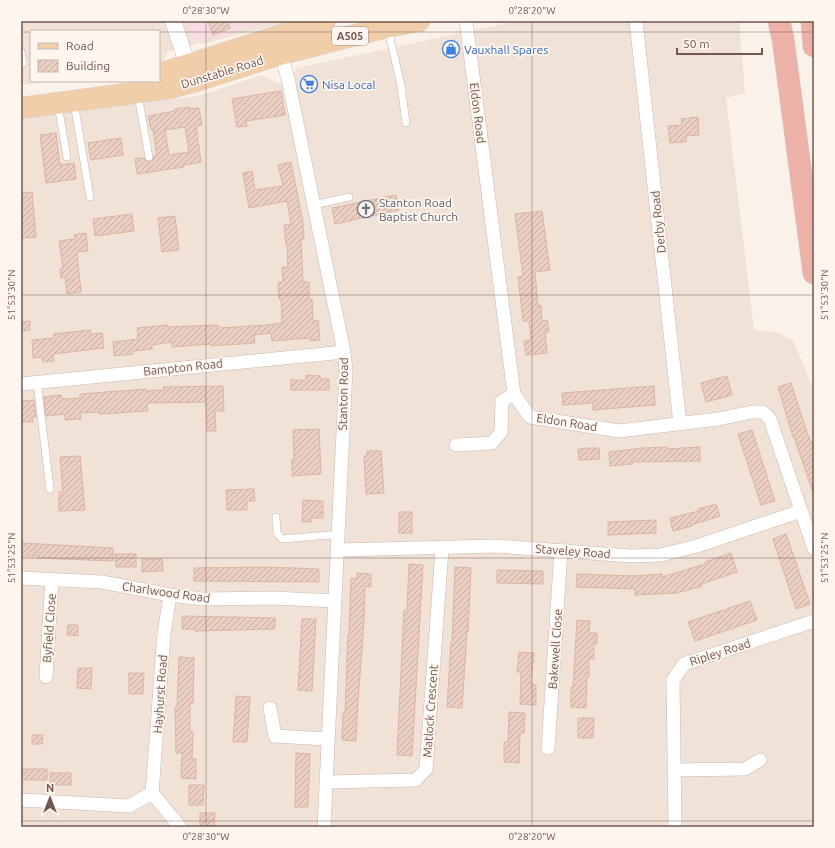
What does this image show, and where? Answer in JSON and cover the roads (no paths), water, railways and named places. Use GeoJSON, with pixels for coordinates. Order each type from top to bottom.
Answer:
{"type":"FeatureCollection","features":[{"type":"Feature","properties":{"kind":"highway"},"geometry":{"type":"LineString","coordinates":[[779,21],[783,39],[814,273]]}},
{"type":"Feature","properties":{"kind":"highway"},"geometry":{"type":"LineString","coordinates":[[812,22],[814,46]]}},
{"type":"Feature","properties":{"kind":"main road","name":"Dunstable Road"},"geometry":{"type":"LineString","coordinates":[[21,95],[129,87],[171,88],[190,74],[325,21]]}},
{"type":"Feature","properties":{"kind":"main road","name":"Dunstable Road"},"geometry":{"type":"LineString","coordinates":[[160,74],[190,74],[281,54],[387,27],[419,21]]}},
{"type":"Feature","properties":{"kind":"main road","name":"Dunstable Road"},"geometry":{"type":"LineString","coordinates":[[21,108],[66,102],[129,87]]}},
{"type":"Feature","properties":{"kind":"street"},"geometry":{"type":"LineString","coordinates":[[173,21],[190,74]]}},
{"type":"Feature","properties":{"kind":"street","name":"Eldon Road"},"geometry":{"type":"LineString","coordinates":[[466,21],[514,394],[530,417],[619,431],[718,419],[752,412],[763,412],[770,419],[814,549]]}},
{"type":"Feature","properties":{"kind":"street","name":"Derby Road"},"geometry":{"type":"LineString","coordinates":[[636,21],[680,424]]}},
{"type":"Feature","properties":{"kind":"street","name":"Stanton Road"},"geometry":{"type":"LineString","coordinates":[[281,54],[344,352],[346,370],[324,827]]}},
{"type":"Feature","properties":{"kind":"street","name":"Bampton Road"},"geometry":{"type":"LineString","coordinates":[[21,384],[344,352]]}},
{"type":"Feature","properties":{"kind":"street"},"geometry":{"type":"LineString","coordinates":[[456,445],[492,443],[501,432],[502,401],[514,394]]}},
{"type":"Feature","properties":{"kind":"street","name":"Staveley Road"},"geometry":{"type":"LineString","coordinates":[[338,550],[442,549],[496,546],[630,556],[661,555],[697,546],[801,510]]}},
{"type":"Feature","properties":{"kind":"street","name":"Matlock Crescent"},"geometry":{"type":"LineString","coordinates":[[326,782],[416,780],[426,769],[442,549]]}},
{"type":"Feature","properties":{"kind":"street","name":"Bakewell Close"},"geometry":{"type":"LineString","coordinates":[[548,748],[561,550]]}},
{"type":"Feature","properties":{"kind":"street","name":"Charlwood Road"},"geometry":{"type":"LineString","coordinates":[[21,578],[102,582],[170,595],[202,599],[272,598],[335,601]]}},
{"type":"Feature","properties":{"kind":"street","name":"Byfield Close"},"geometry":{"type":"LineString","coordinates":[[46,677],[52,579]]}},
{"type":"Feature","properties":{"kind":"street","name":"Hayhurst Road"},"geometry":{"type":"LineString","coordinates":[[152,793],[164,634],[170,595]]}},
{"type":"Feature","properties":{"kind":"street","name":"Ripley Road"},"geometry":{"type":"LineString","coordinates":[[675,827],[673,680],[684,664],[814,621]]}},
{"type":"Feature","properties":{"kind":"street"},"geometry":{"type":"LineString","coordinates":[[270,708],[275,736],[328,739]]}},
{"type":"Feature","properties":{"kind":"street"},"geometry":{"type":"LineString","coordinates":[[674,770],[745,769],[760,760]]}},
{"type":"Feature","properties":{"kind":"street"},"geometry":{"type":"LineString","coordinates":[[21,800],[129,806],[152,793],[180,827]]}},
{"type":"Feature","properties":{"kind":"lane"},"geometry":{"type":"LineString","coordinates":[[387,27],[401,86],[406,123]]}},
{"type":"Feature","properties":{"kind":"lane"},"geometry":{"type":"LineString","coordinates":[[21,52],[22,63]]}},
{"type":"Feature","properties":{"kind":"lane"},"geometry":{"type":"LineString","coordinates":[[129,87],[149,157]]}},
{"type":"Feature","properties":{"kind":"lane"},"geometry":{"type":"LineString","coordinates":[[66,102],[67,157]]}},
{"type":"Feature","properties":{"kind":"lane"},"geometry":{"type":"LineString","coordinates":[[66,102],[90,197]]}},
{"type":"Feature","properties":{"kind":"lane"},"geometry":{"type":"LineString","coordinates":[[313,205],[349,197]]}},
{"type":"Feature","properties":{"kind":"lane"},"geometry":{"type":"LineString","coordinates":[[37,382],[50,489]]}},
{"type":"Feature","properties":{"kind":"lane"},"geometry":{"type":"LineString","coordinates":[[276,517],[277,533],[282,539],[328,535],[338,536]]}},
{"type":"Feature","properties":{"kind":"place","name":"Vauxhall Spares"},"geometry":{"type":"Point","coordinates":[451,49]}},
{"type":"Feature","properties":{"kind":"place","name":"Nisa Local"},"geometry":{"type":"Point","coordinates":[309,84]}},
{"type":"Feature","properties":{"kind":"place","name":"Stanton Road Baptist Church"},"geometry":{"type":"Point","coordinates":[366,209]}}]}
